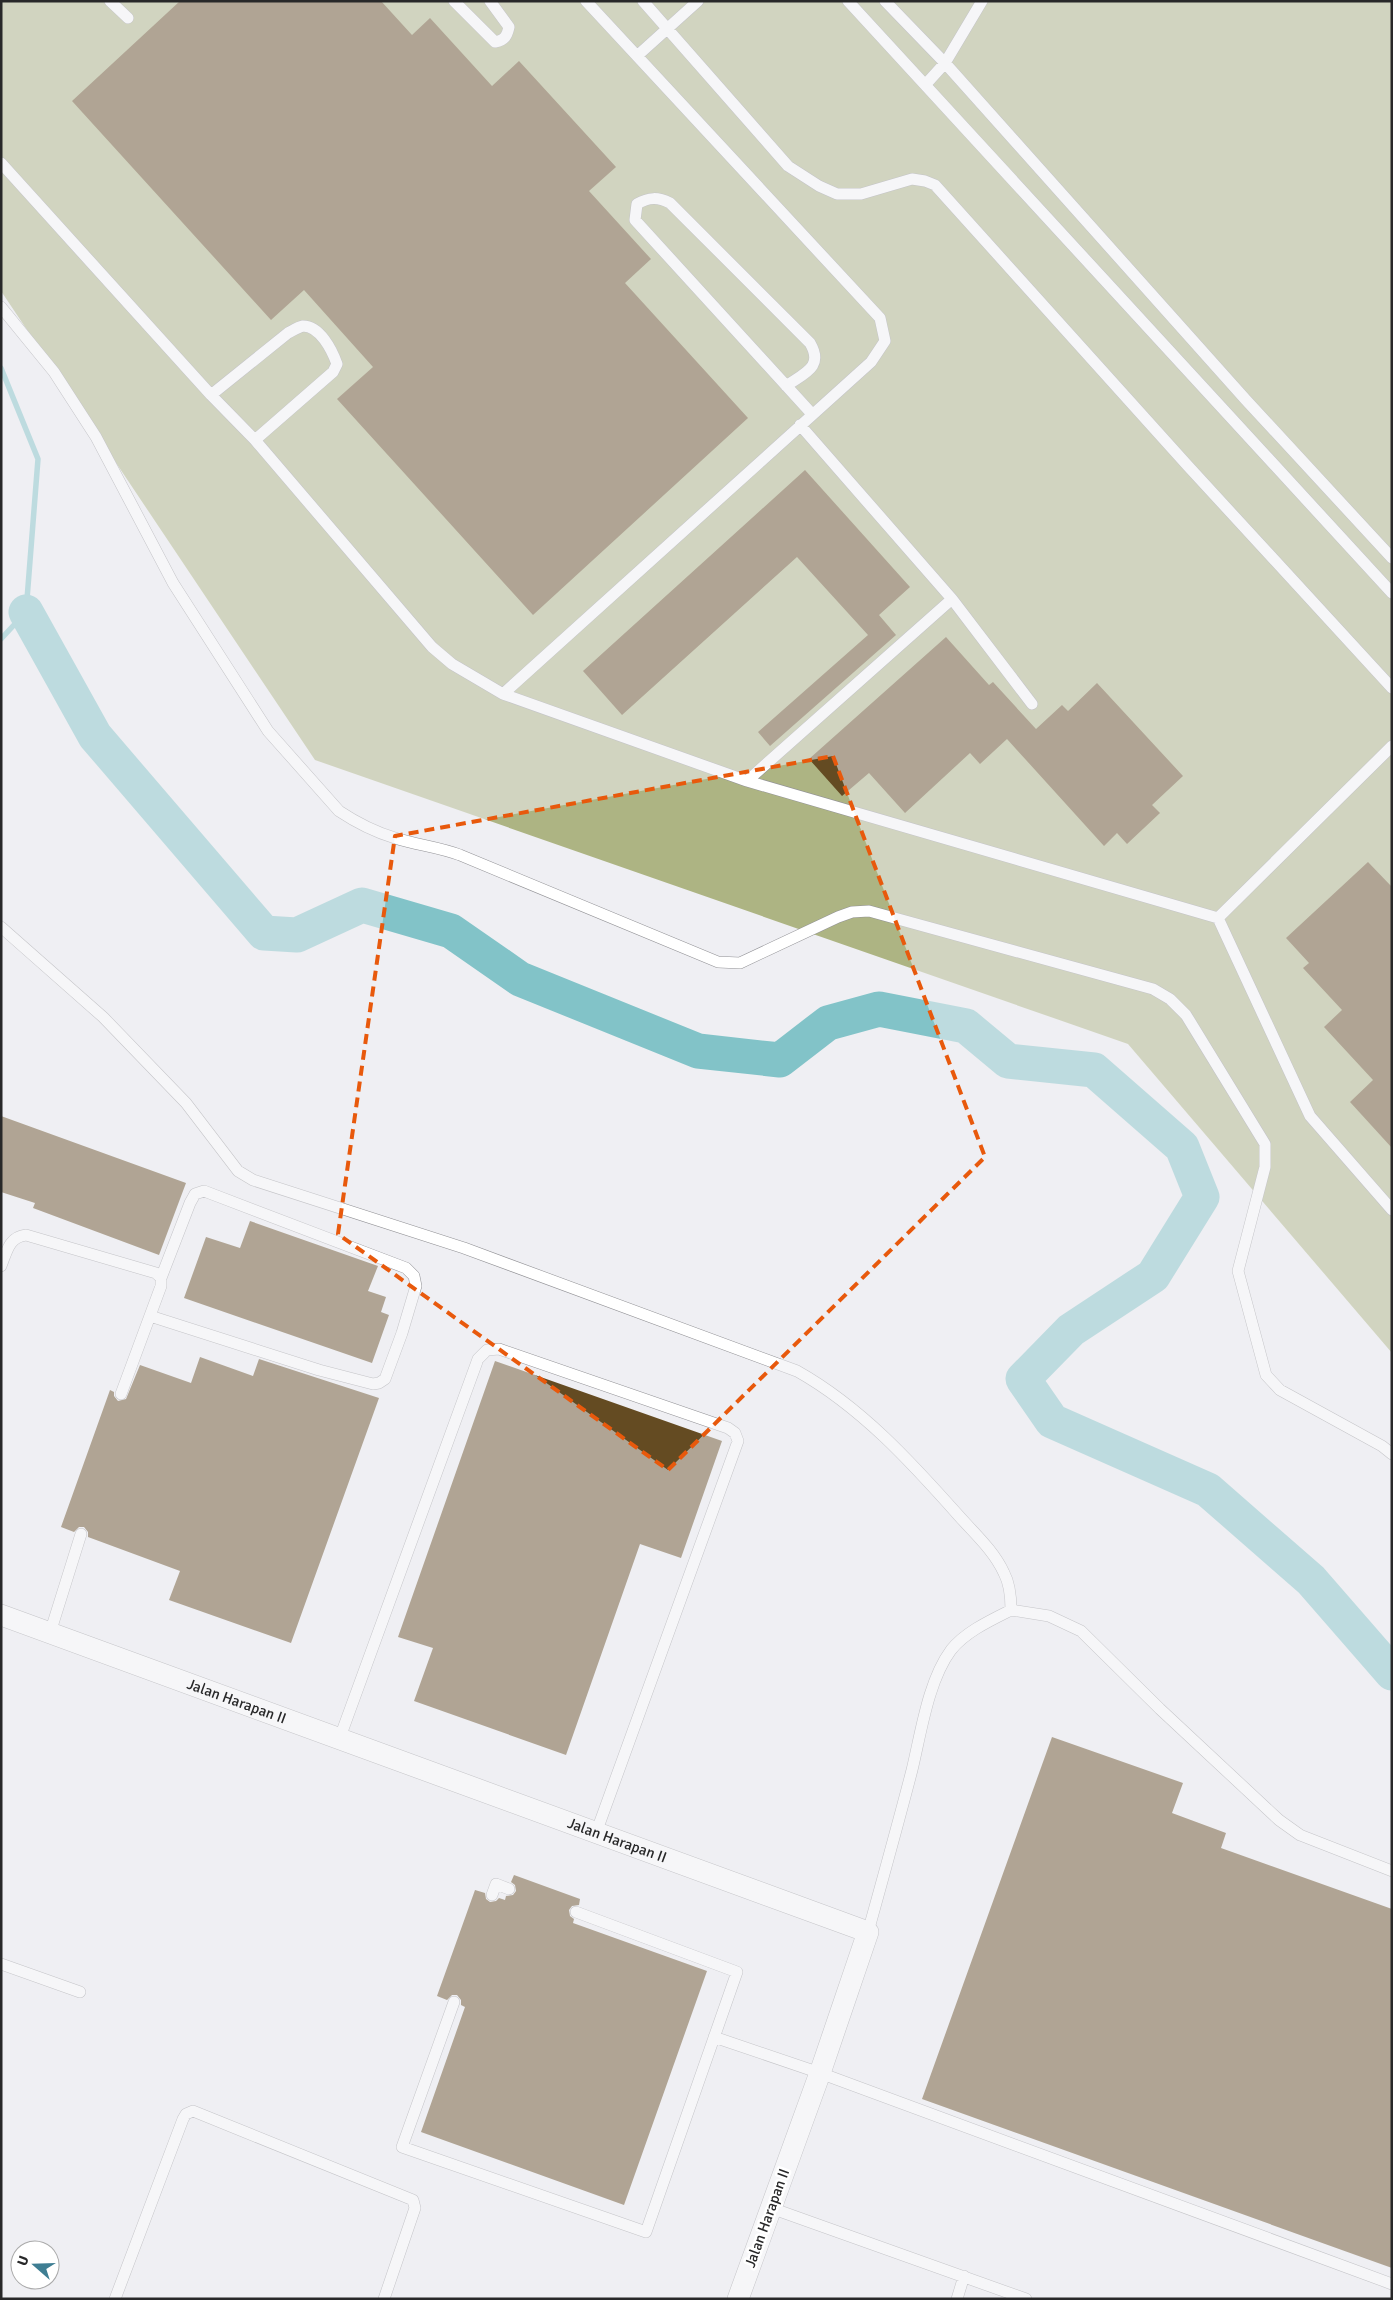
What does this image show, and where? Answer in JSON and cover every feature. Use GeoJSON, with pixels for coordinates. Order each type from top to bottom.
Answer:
{"type":"FeatureCollection","features":[{"type":"Feature","properties":{"kind":"street","name":"Jalan Harapan II"},"geometry":{"type":"LineString","coordinates":[[1,1615],[868,1932],[820,2073],[738,2299]]}},
{"type":"Feature","properties":{"kind":"lane"},"geometry":{"type":"LineString","coordinates":[[110,1],[128,18]]}},
{"type":"Feature","properties":{"kind":"lane"},"geometry":{"type":"LineString","coordinates":[[454,1],[495,42],[507,36],[509,27],[490,1]]}},
{"type":"Feature","properties":{"kind":"lane"},"geometry":{"type":"LineString","coordinates":[[504,694],[812,414],[872,362],[885,341],[880,318],[586,1]]}},
{"type":"Feature","properties":{"kind":"lane"},"geometry":{"type":"LineString","coordinates":[[643,1],[788,166],[837,194],[861,194],[912,179],[925,180],[935,186],[1201,481],[1392,688]]}},
{"type":"Feature","properties":{"kind":"lane"},"geometry":{"type":"LineString","coordinates":[[637,56],[698,1]]}},
{"type":"Feature","properties":{"kind":"lane"},"geometry":{"type":"LineString","coordinates":[[848,1],[1392,593]]}},
{"type":"Feature","properties":{"kind":"lane"},"geometry":{"type":"LineString","coordinates":[[886,1],[945,63],[1240,393],[1392,558]]}},
{"type":"Feature","properties":{"kind":"lane"},"geometry":{"type":"LineString","coordinates":[[926,84],[945,63],[982,1]]}},
{"type":"Feature","properties":{"kind":"lane"},"geometry":{"type":"LineString","coordinates":[[1,163],[254,440],[432,647],[452,664],[504,694],[747,781],[1218,918],[1310,1116],[1392,1210]]}},
{"type":"Feature","properties":{"kind":"lane"},"geometry":{"type":"LineString","coordinates":[[786,386],[809,370],[816,360],[816,353],[810,342],[670,203],[658,198],[644,200],[637,204],[635,220],[786,386],[812,414]]}},
{"type":"Feature","properties":{"kind":"lane"},"geometry":{"type":"LineString","coordinates":[[1,307],[54,372],[96,437],[173,583],[268,731],[340,811],[352,819],[375,831],[397,839],[460,855],[718,962],[740,963],[838,917],[852,912],[869,911],[1153,989],[1170,999],[1186,1014],[1264,1144],[1265,1167],[1238,1271],[1266,1375],[1280,1390],[1392,1454]]}},
{"type":"Feature","properties":{"kind":"lane"},"geometry":{"type":"LineString","coordinates":[[211,395],[288,333],[301,326],[309,327],[318,333],[332,350],[337,364],[333,372],[254,440]]}},
{"type":"Feature","properties":{"kind":"lane"},"geometry":{"type":"LineString","coordinates":[[800,425],[952,599],[1032,704]]}},
{"type":"Feature","properties":{"kind":"lane"},"geometry":{"type":"LineString","coordinates":[[747,781],[952,599]]}},
{"type":"Feature","properties":{"kind":"lane"},"geometry":{"type":"LineString","coordinates":[[1218,918],[1392,746]]}},
{"type":"Feature","properties":{"kind":"lane"},"geometry":{"type":"LineString","coordinates":[[1,927],[103,1017],[186,1103],[238,1171],[254,1180],[464,1248],[798,1371],[815,1380],[861,1415],[947,1502],[981,1541],[1005,1574],[1011,1593],[1011,1610]]}},
{"type":"Feature","properties":{"kind":"lane"},"geometry":{"type":"LineString","coordinates":[[121,1394],[161,1286],[161,1278],[195,1194],[204,1191],[406,1268],[414,1276],[416,1286],[402,1333],[385,1379],[373,1384],[319,1370],[150,1316]]}},
{"type":"Feature","properties":{"kind":"lane"},"geometry":{"type":"LineString","coordinates":[[1,1266],[9,1244],[17,1236],[26,1235],[156,1273],[161,1278]]}},
{"type":"Feature","properties":{"kind":"lane"},"geometry":{"type":"LineString","coordinates":[[339,1740],[478,1358],[487,1350],[500,1349],[728,1428],[735,1433],[738,1442],[596,1833]]}},
{"type":"Feature","properties":{"kind":"lane"},"geometry":{"type":"LineString","coordinates":[[50,1633],[81,1534]]}},
{"type":"Feature","properties":{"kind":"lane"},"geometry":{"type":"LineString","coordinates":[[868,1932],[894,1841],[929,1702],[946,1659],[953,1648],[963,1640],[990,1621],[1011,1610],[1049,1616],[1081,1631],[1160,1709],[1279,1820],[1300,1835],[1392,1871]]}},
{"type":"Feature","properties":{"kind":"lane"},"geometry":{"type":"LineString","coordinates":[[492,1896],[496,1884],[509,1889]]}},
{"type":"Feature","properties":{"kind":"lane"},"geometry":{"type":"LineString","coordinates":[[454,2002],[402,2147],[646,2232],[737,1972],[576,1912]]}},
{"type":"Feature","properties":{"kind":"lane"},"geometry":{"type":"LineString","coordinates":[[1,1964],[80,1992]]}},
{"type":"Feature","properties":{"kind":"lane"},"geometry":{"type":"LineString","coordinates":[[714,2038],[820,2073],[1392,2284]]}},
{"type":"Feature","properties":{"kind":"lane"},"geometry":{"type":"LineString","coordinates":[[116,2299],[186,2114],[193,2111],[413,2200],[415,2208],[384,2299]]}},
{"type":"Feature","properties":{"kind":"lane"},"geometry":{"type":"LineString","coordinates":[[771,2208],[1026,2299]]}},
{"type":"Feature","properties":{"kind":"lane"},"geometry":{"type":"LineString","coordinates":[[956,2299],[964,2276]]}},
{"type":"Feature","properties":{"kind":"highlighted area"},"geometry":{"type":"Polygon","coordinates":[[[833,756],[985,1157],[668,1470],[338,1234],[395,836],[833,756]]]}},
{"type":"Feature","properties":{"kind":"green space"},"geometry":{"type":"Polygon","coordinates":[[[1,1],[1392,1],[1392,1353],[1128,1044],[315,760],[1,291],[1,1]]]}},
{"type":"Feature","properties":{"kind":"building"},"geometry":{"type":"Polygon","coordinates":[[[180,1],[381,1],[412,35],[430,18],[492,86],[519,61],[616,167],[589,191],[651,259],[625,283],[748,418],[533,615],[337,399],[373,367],[304,290],[271,320],[72,101],[180,1]]]}},
{"type":"Feature","properties":{"kind":"building"},"geometry":{"type":"Polygon","coordinates":[[[805,470],[910,587],[879,615],[896,635],[770,746],[758,732],[868,635],[797,557],[622,715],[583,671],[805,470]]]}},
{"type":"Feature","properties":{"kind":"building"},"geometry":{"type":"Polygon","coordinates":[[[946,637],[989,685],[993,682],[1036,729],[1062,705],[1068,711],[1097,683],[1183,776],[1152,805],[1160,813],[1127,844],[1117,833],[1104,846],[1007,739],[980,764],[970,753],[905,813],[869,773],[842,796],[809,759],[946,637]]]}},
{"type":"Feature","properties":{"kind":"building"},"geometry":{"type":"Polygon","coordinates":[[[1368,862],[1392,887],[1392,1148],[1350,1102],[1373,1080],[1324,1027],[1342,1010],[1303,968],[1309,963],[1286,938],[1368,862]]]}},
{"type":"Feature","properties":{"kind":"building"},"geometry":{"type":"Polygon","coordinates":[[[1,1116],[186,1183],[159,1255],[33,1208],[35,1203],[1,1192],[1,1116]]]}},
{"type":"Feature","properties":{"kind":"building"},"geometry":{"type":"Polygon","coordinates":[[[250,1221],[378,1266],[368,1291],[386,1297],[381,1312],[389,1315],[372,1363],[184,1298],[206,1237],[240,1248],[250,1221]]]}},
{"type":"Feature","properties":{"kind":"building"},"geometry":{"type":"Polygon","coordinates":[[[200,1357],[253,1376],[259,1359],[379,1398],[291,1643],[169,1600],[180,1571],[88,1537],[88,1532],[84,1527],[79,1527],[74,1532],[61,1527],[110,1390],[114,1392],[114,1396],[118,1401],[126,1399],[140,1365],[191,1383],[200,1357]]]}},
{"type":"Feature","properties":{"kind":"building"},"geometry":{"type":"Polygon","coordinates":[[[495,1361],[722,1441],[681,1558],[640,1544],[566,1755],[414,1701],[433,1648],[398,1637],[495,1361]]]}},
{"type":"Feature","properties":{"kind":"building"},"geometry":{"type":"Polygon","coordinates":[[[1052,1737],[1183,1783],[1172,1813],[1226,1833],[1221,1848],[1392,1909],[1392,2268],[922,2099],[1052,1737]]]}},
{"type":"Feature","properties":{"kind":"building"},"geometry":{"type":"Polygon","coordinates":[[[514,1875],[580,1899],[579,1905],[572,1906],[569,1910],[570,1916],[574,1919],[573,1923],[707,1971],[624,2205],[421,2132],[465,2007],[461,2005],[461,2000],[457,1995],[452,1995],[447,2000],[437,1996],[475,1890],[485,1893],[486,1899],[490,1902],[496,1901],[499,1898],[505,1900],[506,1896],[513,1895],[516,1891],[515,1885],[511,1882],[514,1875]]]}},
{"type":"Feature","properties":{"kind":"waterway"},"geometry":{"type":"LineString","coordinates":[[1,368],[38,459],[26,612],[1,639]]}},
{"type":"Feature","properties":{"kind":"waterway"},"geometry":{"type":"LineString","coordinates":[[26,612],[95,736],[264,933],[297,935],[362,905],[451,931],[520,979],[698,1051],[780,1060],[828,1023],[879,1009],[966,1026],[1008,1061],[1094,1070],[1182,1147],[1202,1197],[1153,1276],[1071,1330],[1023,1379],[1052,1421],[1208,1490],[1311,1580],[1392,1673]]}}]}
